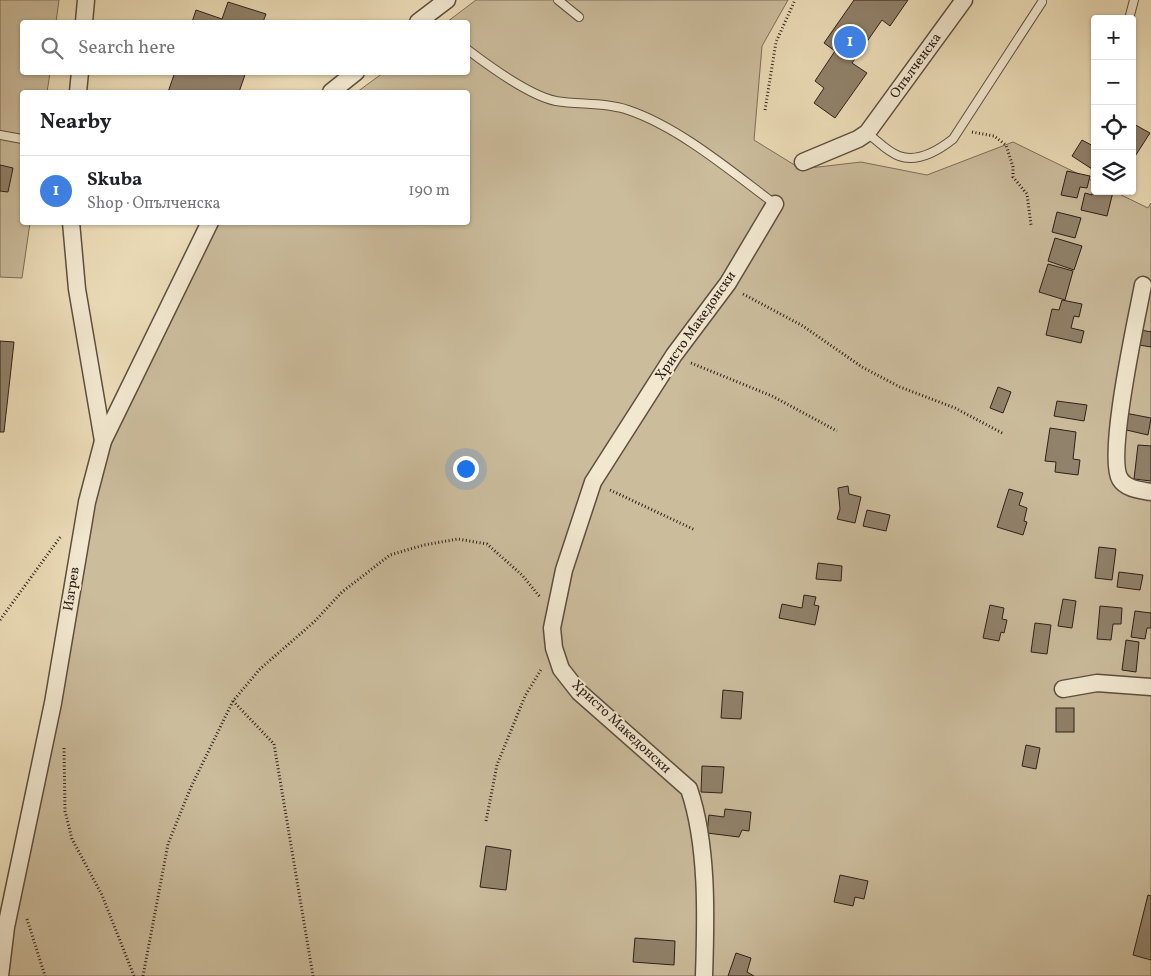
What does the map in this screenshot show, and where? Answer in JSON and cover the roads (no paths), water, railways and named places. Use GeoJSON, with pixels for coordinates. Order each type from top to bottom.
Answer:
{"type":"FeatureCollection","features":[{"type":"Feature","properties":{"kind":"street"},"geometry":{"type":"LineString","coordinates":[[84,20],[86,0]]}},
{"type":"Feature","properties":{"kind":"street"},"geometry":{"type":"LineString","coordinates":[[426,20],[447,0]]}},
{"type":"Feature","properties":{"kind":"street","name":"Опълченска"},"geometry":{"type":"LineString","coordinates":[[867,133],[964,0]]}},
{"type":"Feature","properties":{"kind":"street"},"geometry":{"type":"LineString","coordinates":[[78,90],[80,75]]}},
{"type":"Feature","properties":{"kind":"street"},"geometry":{"type":"LineString","coordinates":[[334,90],[352,75]]}},
{"type":"Feature","properties":{"kind":"street"},"geometry":{"type":"LineString","coordinates":[[803,162],[858,139],[867,133]]}},
{"type":"Feature","properties":{"kind":"street","name":"Христо Македонски"},"geometry":{"type":"LineString","coordinates":[[704,976],[706,912],[697,812],[689,789],[579,692],[561,669],[554,648],[552,628],[564,570],[593,482],[674,355],[728,283],[776,204]]}},
{"type":"Feature","properties":{"kind":"street"},"geometry":{"type":"LineString","coordinates":[[72,225],[77,289],[102,441]]}},
{"type":"Feature","properties":{"kind":"street","name":"Изгрев"},"geometry":{"type":"LineString","coordinates":[[0,976],[6,927],[53,703],[87,502],[102,441],[209,225]]}},
{"type":"Feature","properties":{"kind":"street"},"geometry":{"type":"LineString","coordinates":[[1143,285],[1122,399],[1115,460],[1120,479],[1131,488],[1151,492]]}},
{"type":"Feature","properties":{"kind":"street"},"geometry":{"type":"LineString","coordinates":[[1063,689],[1097,683],[1151,687]]}},
{"type":"Feature","properties":{"kind":"lane"},"geometry":{"type":"LineString","coordinates":[[558,0],[579,18]]}},
{"type":"Feature","properties":{"kind":"lane"},"geometry":{"type":"LineString","coordinates":[[1130,15],[1134,0]]}},
{"type":"Feature","properties":{"kind":"lane"},"geometry":{"type":"LineString","coordinates":[[867,133],[900,156],[916,157],[940,150],[953,140],[1042,2]]}},
{"type":"Feature","properties":{"kind":"lane"},"geometry":{"type":"LineString","coordinates":[[470,52],[486,64],[538,94],[556,101],[627,109],[651,120],[706,153],[776,204]]}},
{"type":"Feature","properties":{"kind":"lane"},"geometry":{"type":"LineString","coordinates":[[0,135],[20,139]]}},
{"type":"Feature","properties":{"kind":"place","name":"Skuba"},"geometry":{"type":"Point","coordinates":[850,42]}}]}
